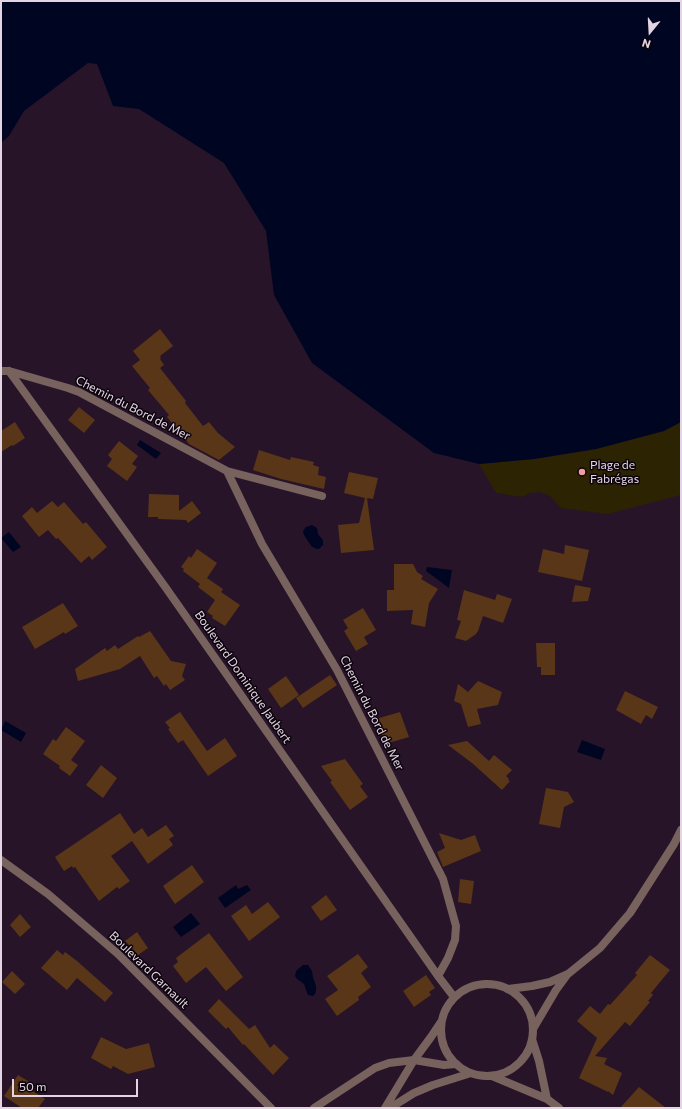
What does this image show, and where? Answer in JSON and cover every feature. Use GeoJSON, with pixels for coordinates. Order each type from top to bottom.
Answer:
{"type":"FeatureCollection","features":[{"type":"Feature","properties":{"kind":"street","name":"Chemin du Bord de Mer"},"geometry":{"type":"LineString","coordinates":[[5,371],[79,392],[227,471],[322,496]]}},
{"type":"Feature","properties":{"kind":"street","name":"Boulevard Dominique Jaubert"},"geometry":{"type":"LineString","coordinates":[[5,371],[166,588],[454,997]]}},
{"type":"Feature","properties":{"kind":"street","name":"Chemin du Bord de Mer"},"geometry":{"type":"LineString","coordinates":[[227,471],[262,544],[337,670],[443,879],[456,926],[454,940],[448,958],[438,976]]}},
{"type":"Feature","properties":{"kind":"street"},"geometry":{"type":"LineString","coordinates":[[533,1029],[556,990],[568,974],[600,948],[630,913],[674,844],[681,830]]}},
{"type":"Feature","properties":{"kind":"street","name":"Boulevard Garnault"},"geometry":{"type":"LineString","coordinates":[[1,860],[48,894],[118,954],[271,1108]]}},
{"type":"Feature","properties":{"kind":"street"},"geometry":{"type":"LineString","coordinates":[[508,989],[550,982],[568,974]]}},
{"type":"Feature","properties":{"kind":"street"},"geometry":{"type":"LineString","coordinates":[[385,1108],[414,1060],[441,1021],[448,1004],[454,997],[464,990],[474,986],[486,984],[497,985],[508,989],[521,999],[530,1013],[533,1029],[529,1050],[522,1060],[514,1067],[503,1073],[492,1076]]}},
{"type":"Feature","properties":{"kind":"street"},"geometry":{"type":"LineString","coordinates":[[441,1021],[442,1040],[445,1049],[456,1064],[471,1073],[492,1076],[548,1099],[559,1108]]}},
{"type":"Feature","properties":{"kind":"street"},"geometry":{"type":"LineString","coordinates":[[532,1039],[548,1099]]}},
{"type":"Feature","properties":{"kind":"street"},"geometry":{"type":"LineString","coordinates":[[314,1108],[374,1068],[389,1063],[414,1060],[456,1064]]}},
{"type":"Feature","properties":{"kind":"street"},"geometry":{"type":"LineString","coordinates":[[390,1108],[414,1093],[433,1085],[471,1073]]}},
{"type":"Feature","properties":{"kind":"sand","name":"Plage de Fabrégas"},"geometry":{"type":"Polygon","coordinates":[[[681,422],[681,495],[608,514],[561,508],[550,496],[540,492],[529,493],[522,497],[496,493],[479,464],[534,459],[596,449],[664,431],[681,422]]]}},
{"type":"Feature","properties":{"kind":"water"},"geometry":{"type":"Polygon","coordinates":[[[1,1],[681,1],[681,422],[664,431],[596,449],[534,459],[479,464],[434,453],[312,363],[274,295],[266,231],[224,163],[139,109],[113,106],[97,64],[88,63],[24,111],[9,136],[1,143],[1,1]]]}},
{"type":"Feature","properties":{"kind":"water"},"geometry":{"type":"Polygon","coordinates":[[[140,440],[161,453],[156,459],[137,445],[140,440]]]}},
{"type":"Feature","properties":{"kind":"water"},"geometry":{"type":"Polygon","coordinates":[[[312,525],[317,528],[318,534],[323,540],[323,545],[319,549],[312,547],[304,535],[303,531],[306,527],[312,525]]]}},
{"type":"Feature","properties":{"kind":"water"},"geometry":{"type":"Polygon","coordinates":[[[9,532],[21,547],[13,552],[1,538],[9,532]]]}},
{"type":"Feature","properties":{"kind":"water"},"geometry":{"type":"Polygon","coordinates":[[[427,567],[452,570],[449,588],[426,571],[427,567]]]}},
{"type":"Feature","properties":{"kind":"water"},"geometry":{"type":"Polygon","coordinates":[[[5,721],[26,733],[21,742],[1,730],[5,721]]]}},
{"type":"Feature","properties":{"kind":"water"},"geometry":{"type":"Polygon","coordinates":[[[582,740],[605,749],[601,760],[577,752],[582,740]]]}},
{"type":"Feature","properties":{"kind":"water"},"geometry":{"type":"Polygon","coordinates":[[[236,885],[238,889],[247,885],[251,890],[225,908],[218,898],[236,885]]]}},
{"type":"Feature","properties":{"kind":"water"},"geometry":{"type":"Polygon","coordinates":[[[191,913],[200,924],[181,937],[173,927],[191,913]]]}},
{"type":"Feature","properties":{"kind":"water"},"geometry":{"type":"Polygon","coordinates":[[[303,965],[308,965],[312,971],[316,986],[316,991],[313,996],[308,995],[304,984],[295,976],[296,971],[303,965]]]}},
{"type":"Feature","properties":{"kind":"building"},"geometry":{"type":"Polygon","coordinates":[[[160,329],[173,346],[160,356],[160,359],[164,365],[160,368],[186,401],[185,403],[203,426],[209,422],[218,433],[235,447],[219,460],[189,444],[167,417],[169,415],[148,390],[150,388],[132,366],[140,360],[133,351],[160,329]]]}},
{"type":"Feature","properties":{"kind":"building"},"geometry":{"type":"Polygon","coordinates":[[[79,407],[95,420],[84,433],[68,420],[79,407]]]}},
{"type":"Feature","properties":{"kind":"building"},"geometry":{"type":"Polygon","coordinates":[[[15,422],[25,438],[1,452],[1,431],[15,422]]]}},
{"type":"Feature","properties":{"kind":"building"},"geometry":{"type":"Polygon","coordinates":[[[119,441],[138,456],[132,464],[137,467],[127,481],[107,466],[112,459],[108,455],[119,441]]]}},
{"type":"Feature","properties":{"kind":"building"},"geometry":{"type":"Polygon","coordinates":[[[259,450],[290,460],[291,457],[314,462],[313,465],[319,467],[318,475],[326,477],[324,489],[281,479],[253,470],[259,450]]]}},
{"type":"Feature","properties":{"kind":"building"},"geometry":{"type":"Polygon","coordinates":[[[349,472],[378,478],[373,499],[367,498],[374,550],[341,553],[338,525],[359,523],[365,498],[344,493],[349,472]]]}},
{"type":"Feature","properties":{"kind":"building"},"geometry":{"type":"Polygon","coordinates":[[[149,494],[179,495],[179,511],[192,501],[201,513],[188,523],[186,520],[158,519],[158,517],[148,517],[149,494]]]}},
{"type":"Feature","properties":{"kind":"building"},"geometry":{"type":"Polygon","coordinates":[[[52,501],[58,507],[64,502],[83,524],[86,522],[107,547],[92,560],[89,556],[81,563],[58,538],[56,539],[48,530],[39,537],[22,516],[32,507],[37,513],[52,501]]]}},
{"type":"Feature","properties":{"kind":"building"},"geometry":{"type":"Polygon","coordinates":[[[565,545],[589,550],[582,581],[538,572],[543,549],[564,554],[565,545]]]}},
{"type":"Feature","properties":{"kind":"building"},"geometry":{"type":"Polygon","coordinates":[[[197,549],[217,563],[207,578],[223,589],[221,592],[240,605],[225,626],[212,618],[213,616],[207,612],[215,600],[198,587],[200,584],[183,571],[184,569],[181,567],[189,556],[191,558],[197,549]]]}},
{"type":"Feature","properties":{"kind":"building"},"geometry":{"type":"Polygon","coordinates":[[[394,564],[413,564],[417,572],[423,576],[421,579],[438,589],[429,603],[425,627],[411,624],[413,610],[387,611],[387,590],[394,590],[394,564]]]}},
{"type":"Feature","properties":{"kind":"building"},"geometry":{"type":"Polygon","coordinates":[[[575,585],[591,588],[588,601],[572,602],[575,585]]]}},
{"type":"Feature","properties":{"kind":"building"},"geometry":{"type":"Polygon","coordinates":[[[464,590],[495,600],[497,594],[512,599],[503,623],[483,616],[476,634],[466,641],[455,638],[461,621],[457,620],[464,590]]]}},
{"type":"Feature","properties":{"kind":"building"},"geometry":{"type":"Polygon","coordinates":[[[63,603],[78,626],[65,634],[64,632],[35,649],[22,627],[63,603]]]}},
{"type":"Feature","properties":{"kind":"building"},"geometry":{"type":"Polygon","coordinates":[[[363,608],[376,630],[364,637],[368,644],[356,651],[344,631],[348,628],[343,620],[363,608]]]}},
{"type":"Feature","properties":{"kind":"building"},"geometry":{"type":"Polygon","coordinates":[[[150,631],[171,661],[186,664],[182,676],[185,680],[170,690],[166,684],[164,686],[157,676],[154,678],[140,656],[120,669],[78,681],[75,669],[105,648],[107,651],[115,645],[118,649],[138,636],[139,637],[150,631]]]}},
{"type":"Feature","properties":{"kind":"building"},"geometry":{"type":"Polygon","coordinates":[[[536,643],[555,643],[555,675],[541,675],[541,667],[537,667],[536,643]]]}},
{"type":"Feature","properties":{"kind":"building"},"geometry":{"type":"Polygon","coordinates":[[[330,675],[337,685],[303,708],[296,698],[330,675]]]}},
{"type":"Feature","properties":{"kind":"building"},"geometry":{"type":"Polygon","coordinates":[[[286,676],[299,695],[281,708],[268,689],[286,676]]]}},
{"type":"Feature","properties":{"kind":"building"},"geometry":{"type":"Polygon","coordinates":[[[478,681],[502,692],[498,705],[477,709],[481,724],[468,727],[461,704],[454,701],[458,684],[468,692],[478,681]]]}},
{"type":"Feature","properties":{"kind":"building"},"geometry":{"type":"Polygon","coordinates":[[[625,691],[658,707],[652,719],[646,715],[641,724],[616,710],[625,691]]]}},
{"type":"Feature","properties":{"kind":"building"},"geometry":{"type":"Polygon","coordinates":[[[180,712],[207,751],[225,738],[237,756],[208,776],[183,740],[178,743],[168,729],[170,728],[165,722],[180,712]]]}},
{"type":"Feature","properties":{"kind":"building"},"geometry":{"type":"Polygon","coordinates":[[[400,712],[409,737],[385,744],[376,719],[400,712]]]}},
{"type":"Feature","properties":{"kind":"building"},"geometry":{"type":"Polygon","coordinates":[[[66,727],[85,741],[71,760],[78,765],[70,776],[59,768],[60,766],[43,754],[53,739],[56,741],[66,727]]]}},
{"type":"Feature","properties":{"kind":"building"},"geometry":{"type":"Polygon","coordinates":[[[467,741],[489,761],[494,755],[512,770],[506,776],[510,781],[502,790],[472,763],[448,745],[467,741]]]}},
{"type":"Feature","properties":{"kind":"building"},"geometry":{"type":"Polygon","coordinates":[[[345,759],[363,784],[360,786],[368,797],[350,810],[330,782],[332,781],[321,766],[345,759]]]}},
{"type":"Feature","properties":{"kind":"building"},"geometry":{"type":"Polygon","coordinates":[[[101,765],[117,778],[103,798],[86,785],[101,765]]]}},
{"type":"Feature","properties":{"kind":"building"},"geometry":{"type":"Polygon","coordinates":[[[546,788],[568,792],[574,802],[564,807],[560,828],[539,824],[546,788]]]}},
{"type":"Feature","properties":{"kind":"building"},"geometry":{"type":"Polygon","coordinates":[[[120,813],[134,834],[142,828],[148,837],[166,825],[174,836],[169,839],[173,845],[148,864],[132,841],[111,856],[130,881],[119,889],[117,887],[99,901],[75,867],[73,868],[72,866],[64,871],[55,857],[120,813]]]}},
{"type":"Feature","properties":{"kind":"building"},"geometry":{"type":"Polygon","coordinates":[[[439,833],[461,840],[475,835],[481,851],[443,867],[437,852],[445,848],[439,833]]]}},
{"type":"Feature","properties":{"kind":"building"},"geometry":{"type":"Polygon","coordinates":[[[192,865],[204,882],[175,904],[163,886],[192,865]]]}},
{"type":"Feature","properties":{"kind":"building"},"geometry":{"type":"Polygon","coordinates":[[[460,879],[474,881],[471,904],[458,902],[460,879]]]}},
{"type":"Feature","properties":{"kind":"building"},"geometry":{"type":"Polygon","coordinates":[[[326,895],[337,910],[321,921],[311,907],[326,895]]]}},
{"type":"Feature","properties":{"kind":"building"},"geometry":{"type":"Polygon","coordinates":[[[268,902],[280,917],[249,941],[231,916],[246,905],[252,914],[268,902]]]}},
{"type":"Feature","properties":{"kind":"building"},"geometry":{"type":"Polygon","coordinates":[[[20,914],[31,927],[20,937],[10,925],[20,914]]]}},
{"type":"Feature","properties":{"kind":"building"},"geometry":{"type":"Polygon","coordinates":[[[137,932],[148,948],[138,955],[125,941],[137,932]]]}},
{"type":"Feature","properties":{"kind":"building"},"geometry":{"type":"Polygon","coordinates":[[[209,933],[243,977],[226,991],[206,967],[186,983],[173,966],[178,962],[176,958],[209,933]]]}},
{"type":"Feature","properties":{"kind":"building"},"geometry":{"type":"Polygon","coordinates":[[[57,950],[63,955],[65,952],[77,961],[113,993],[105,1002],[77,978],[67,990],[41,968],[57,950]]]}},
{"type":"Feature","properties":{"kind":"building"},"geometry":{"type":"Polygon","coordinates":[[[358,954],[368,967],[361,973],[371,987],[358,997],[359,1000],[337,1016],[325,999],[338,990],[327,976],[358,954]]]}},
{"type":"Feature","properties":{"kind":"building"},"geometry":{"type":"Polygon","coordinates":[[[650,955],[670,970],[651,993],[653,995],[648,1001],[650,1002],[630,1026],[625,1022],[595,1056],[607,1058],[604,1064],[622,1073],[613,1095],[608,1091],[579,1078],[597,1038],[577,1021],[590,1006],[600,1014],[608,1004],[610,1005],[637,975],[635,973],[650,955]]]}},
{"type":"Feature","properties":{"kind":"building"},"geometry":{"type":"Polygon","coordinates":[[[12,971],[25,984],[15,994],[2,982],[12,971]]]}},
{"type":"Feature","properties":{"kind":"building"},"geometry":{"type":"Polygon","coordinates":[[[426,975],[435,988],[429,992],[431,995],[414,1007],[403,991],[426,975]]]}},
{"type":"Feature","properties":{"kind":"building"},"geometry":{"type":"Polygon","coordinates":[[[219,999],[249,1029],[255,1025],[270,1048],[274,1044],[289,1058],[273,1075],[244,1044],[243,1045],[228,1027],[226,1029],[208,1011],[219,999]]]}},
{"type":"Feature","properties":{"kind":"building"},"geometry":{"type":"Polygon","coordinates":[[[101,1037],[126,1049],[149,1043],[155,1067],[128,1074],[113,1066],[111,1069],[91,1058],[101,1037]]]}},
{"type":"Feature","properties":{"kind":"building"},"geometry":{"type":"Polygon","coordinates":[[[18,1075],[31,1083],[28,1088],[45,1099],[38,1108],[22,1108],[4,1096],[18,1075]]]}},
{"type":"Feature","properties":{"kind":"building"},"geometry":{"type":"Polygon","coordinates":[[[639,1087],[666,1108],[620,1108],[639,1087]]]}},
{"type":"Feature","properties":{"kind":"place","name":"Plage de Fabrégas"},"geometry":{"type":"Point","coordinates":[582,472]}}]}
